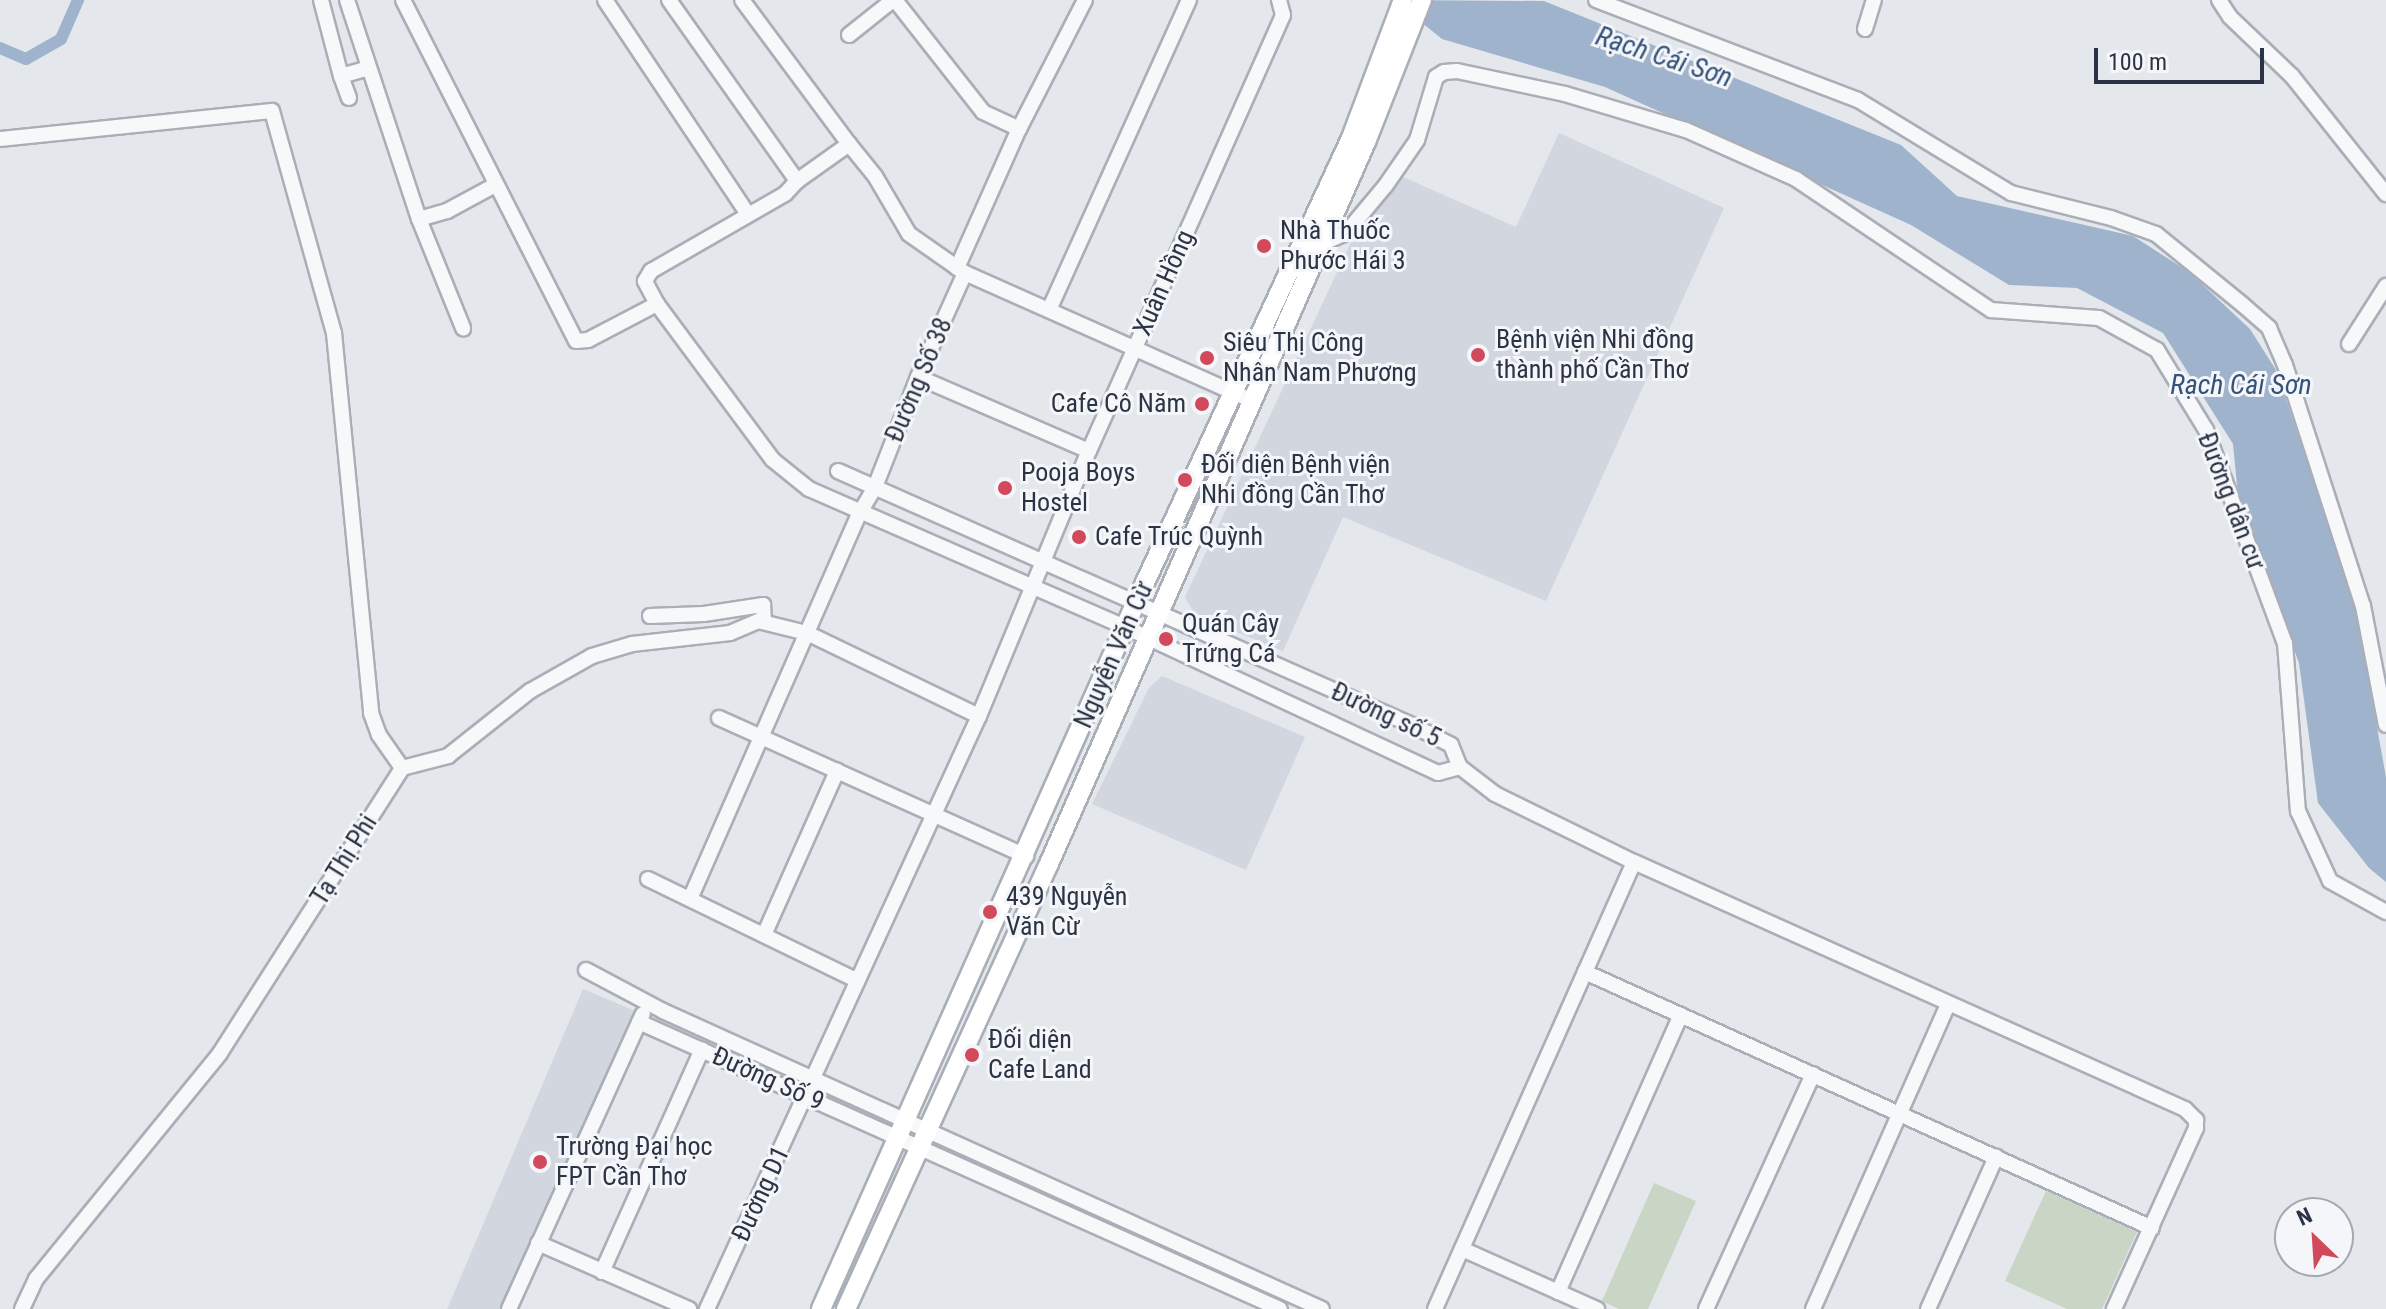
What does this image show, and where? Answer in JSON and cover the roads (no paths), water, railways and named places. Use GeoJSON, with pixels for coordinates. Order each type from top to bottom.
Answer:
{"type":"FeatureCollection","features":[{"type":"Feature","properties":{"kind":"main road","name":"Nguyễn Văn Cừ"},"geometry":{"type":"LineString","coordinates":[[821,1309],[1026,856],[1136,602],[1321,244],[1403,0]]}},
{"type":"Feature","properties":{"kind":"main road","name":"Nguyễn Văn Cừ"},"geometry":{"type":"LineString","coordinates":[[846,1309],[1048,866],[1158,613],[1243,398],[1422,0]]}},
{"type":"Feature","properties":{"kind":"main road"},"geometry":{"type":"LineString","coordinates":[[1026,856],[1048,866]]}},
{"type":"Feature","properties":{"kind":"street"},"geometry":{"type":"LineString","coordinates":[[321,0],[349,98]]}},
{"type":"Feature","properties":{"kind":"street"},"geometry":{"type":"LineString","coordinates":[[347,0],[419,219],[463,328]]}},
{"type":"Feature","properties":{"kind":"street"},"geometry":{"type":"LineString","coordinates":[[403,0],[576,341],[588,340],[657,304],[645,281],[646,275],[747,213],[785,194],[797,181],[849,144]]}},
{"type":"Feature","properties":{"kind":"street"},"geometry":{"type":"LineString","coordinates":[[605,0],[747,213]]}},
{"type":"Feature","properties":{"kind":"street"},"geometry":{"type":"LineString","coordinates":[[669,0],[797,181]]}},
{"type":"Feature","properties":{"kind":"street"},"geometry":{"type":"LineString","coordinates":[[742,0],[875,176],[909,234],[961,270],[1243,398]]}},
{"type":"Feature","properties":{"kind":"street"},"geometry":{"type":"LineString","coordinates":[[849,35],[894,0],[983,112],[1019,129]]}},
{"type":"Feature","properties":{"kind":"street","name":"Đường Số 38"},"geometry":{"type":"LineString","coordinates":[[690,899],[859,514],[875,487],[1019,129],[1085,0]]}},
{"type":"Feature","properties":{"kind":"street"},"geometry":{"type":"LineString","coordinates":[[1049,310],[1189,0]]}},
{"type":"Feature","properties":{"kind":"street"},"geometry":{"type":"LineString","coordinates":[[1596,0],[1858,100],[2011,193],[2111,218],[2156,234],[2269,328],[2285,365],[2316,468],[2356,582],[2376,664],[2386,725]]}},
{"type":"Feature","properties":{"kind":"street"},"geometry":{"type":"LineString","coordinates":[[1865,29],[1874,0]]}},
{"type":"Feature","properties":{"kind":"street"},"geometry":{"type":"LineString","coordinates":[[2219,0],[2230,17],[2292,76],[2386,194]]}},
{"type":"Feature","properties":{"kind":"street","name":"Xuân Hồng"},"geometry":{"type":"LineString","coordinates":[[933,815],[979,716],[1089,451],[1283,15],[1280,1]]}},
{"type":"Feature","properties":{"kind":"street"},"geometry":{"type":"LineString","coordinates":[[341,76],[369,68]]}},
{"type":"Feature","properties":{"kind":"street","name":"Đường dân cư"},"geometry":{"type":"LineString","coordinates":[[1321,244],[1346,233],[1386,185],[1417,140],[1436,77],[1444,72],[1457,71],[1565,94],[1686,130],[1796,179],[1991,310],[2099,318],[2157,350],[2206,430],[2285,643],[2298,811],[2330,881],[2385,912]]}},
{"type":"Feature","properties":{"kind":"street"},"geometry":{"type":"LineString","coordinates":[[0,139],[272,111],[334,333],[371,713],[379,735],[402,768],[448,756],[530,691],[592,656],[632,644],[730,633],[764,620],[807,633],[979,716]]}},
{"type":"Feature","properties":{"kind":"street"},"geometry":{"type":"LineString","coordinates":[[419,219],[447,211],[495,185]]}},
{"type":"Feature","properties":{"kind":"street"},"geometry":{"type":"LineString","coordinates":[[2349,344],[2386,286]]}},
{"type":"Feature","properties":{"kind":"street","name":"Đường số 5"},"geometry":{"type":"LineString","coordinates":[[657,304],[773,460],[809,489],[859,514],[1125,627],[1146,640],[1438,773],[1460,767],[1451,745],[1412,725],[838,471]]}},
{"type":"Feature","properties":{"kind":"street"},"geometry":{"type":"LineString","coordinates":[[918,377],[1089,451]]}},
{"type":"Feature","properties":{"kind":"street"},"geometry":{"type":"LineString","coordinates":[[650,616],[713,613],[763,605],[764,620]]}},
{"type":"Feature","properties":{"kind":"street"},"geometry":{"type":"LineString","coordinates":[[719,718],[1026,856]]}},
{"type":"Feature","properties":{"kind":"street"},"geometry":{"type":"LineString","coordinates":[[1460,767],[1495,794],[1634,862],[2185,1109],[2196,1120],[2196,1128],[2114,1309]]}},
{"type":"Feature","properties":{"kind":"street","name":"Tạ Thị Phi"},"geometry":{"type":"LineString","coordinates":[[22,1309],[36,1279],[220,1053],[402,768]]}},
{"type":"Feature","properties":{"kind":"street"},"geometry":{"type":"LineString","coordinates":[[764,935],[837,771]]}},
{"type":"Feature","properties":{"kind":"street","name":"Đường D1"},"geometry":{"type":"LineString","coordinates":[[707,1309],[933,815]]}},
{"type":"Feature","properties":{"kind":"street"},"geometry":{"type":"LineString","coordinates":[[1435,1309],[1634,862]]}},
{"type":"Feature","properties":{"kind":"street"},"geometry":{"type":"LineString","coordinates":[[648,879],[858,981]]}},
{"type":"Feature","properties":{"kind":"street"},"geometry":{"type":"LineString","coordinates":[[586,970],[647,1003],[814,1079],[900,1129],[1280,1309]]}},
{"type":"Feature","properties":{"kind":"street"},"geometry":{"type":"LineString","coordinates":[[1585,972],[2152,1228]]}},
{"type":"Feature","properties":{"kind":"street"},"geometry":{"type":"LineString","coordinates":[[509,1309],[647,1003]]}},
{"type":"Feature","properties":{"kind":"street"},"geometry":{"type":"LineString","coordinates":[[1813,1309],[1948,1004]]}},
{"type":"Feature","properties":{"kind":"street"},"geometry":{"type":"LineString","coordinates":[[1558,1292],[1681,1015]]}},
{"type":"Feature","properties":{"kind":"street","name":"Đường Số 9"},"geometry":{"type":"LineString","coordinates":[[639,1022],[807,1096],[900,1129]]}},
{"type":"Feature","properties":{"kind":"street"},"geometry":{"type":"LineString","coordinates":[[602,1272],[702,1049]]}},
{"type":"Feature","properties":{"kind":"street"},"geometry":{"type":"LineString","coordinates":[[1706,1309],[1813,1074]]}},
{"type":"Feature","properties":{"kind":"street"},"geometry":{"type":"LineString","coordinates":[[923,1140],[1298,1304],[1322,1309]]}},
{"type":"Feature","properties":{"kind":"street"},"geometry":{"type":"LineString","coordinates":[[1928,1309],[1996,1157]]}},
{"type":"Feature","properties":{"kind":"street"},"geometry":{"type":"LineString","coordinates":[[538,1243],[689,1309]]}},
{"type":"Feature","properties":{"kind":"street"},"geometry":{"type":"LineString","coordinates":[[1462,1249],[1597,1309]]}},
{"type":"Feature","properties":{"kind":"water","name":"Rạch Cái Sơn"},"geometry":{"type":"Polygon","coordinates":[[[1394,0],[1544,1],[1901,145],[1957,196],[2133,236],[2189,272],[2250,329],[2276,370],[2354,601],[2386,777],[2386,882],[2369,868],[2318,803],[2299,663],[2238,495],[2233,444],[2163,333],[2077,288],[2009,285],[1911,225],[1605,87],[1442,39],[1394,0]]]}},
{"type":"Feature","properties":{"kind":"waterway"},"geometry":{"type":"LineString","coordinates":[[0,48],[26,59],[61,39],[78,0]]}},
{"type":"Feature","properties":{"kind":"place","name":"Nhà Thuốc Phước Hái 3"},"geometry":{"type":"Point","coordinates":[1264,246]}},
{"type":"Feature","properties":{"kind":"place","name":"Bệnh viện Nhi đồng thành phố Cần Thơ"},"geometry":{"type":"Point","coordinates":[1478,355]}},
{"type":"Feature","properties":{"kind":"place","name":"Siêu Thị Công Nhân Nam Phương"},"geometry":{"type":"Point","coordinates":[1207,358]}},
{"type":"Feature","properties":{"kind":"place","name":"Cafe Cô Năm"},"geometry":{"type":"Point","coordinates":[1202,404]}},
{"type":"Feature","properties":{"kind":"place","name":"Đối diện Bệnh viện Nhi đồng Cần Thơ"},"geometry":{"type":"Point","coordinates":[1185,480]}},
{"type":"Feature","properties":{"kind":"place","name":"Pooja Boys Hostel"},"geometry":{"type":"Point","coordinates":[1005,488]}},
{"type":"Feature","properties":{"kind":"place","name":"Cafe Trúc Quỳnh"},"geometry":{"type":"Point","coordinates":[1079,537]}},
{"type":"Feature","properties":{"kind":"place","name":"Quán Cây Trứng Cá"},"geometry":{"type":"Point","coordinates":[1166,639]}},
{"type":"Feature","properties":{"kind":"place","name":"439 Nguyễn Văn Cừ"},"geometry":{"type":"Point","coordinates":[990,912]}},
{"type":"Feature","properties":{"kind":"place","name":"Đối diện Cafe Land"},"geometry":{"type":"Point","coordinates":[972,1055]}},
{"type":"Feature","properties":{"kind":"place","name":"Trường Đại học FPT Cần Thơ"},"geometry":{"type":"Point","coordinates":[540,1162]}}]}
